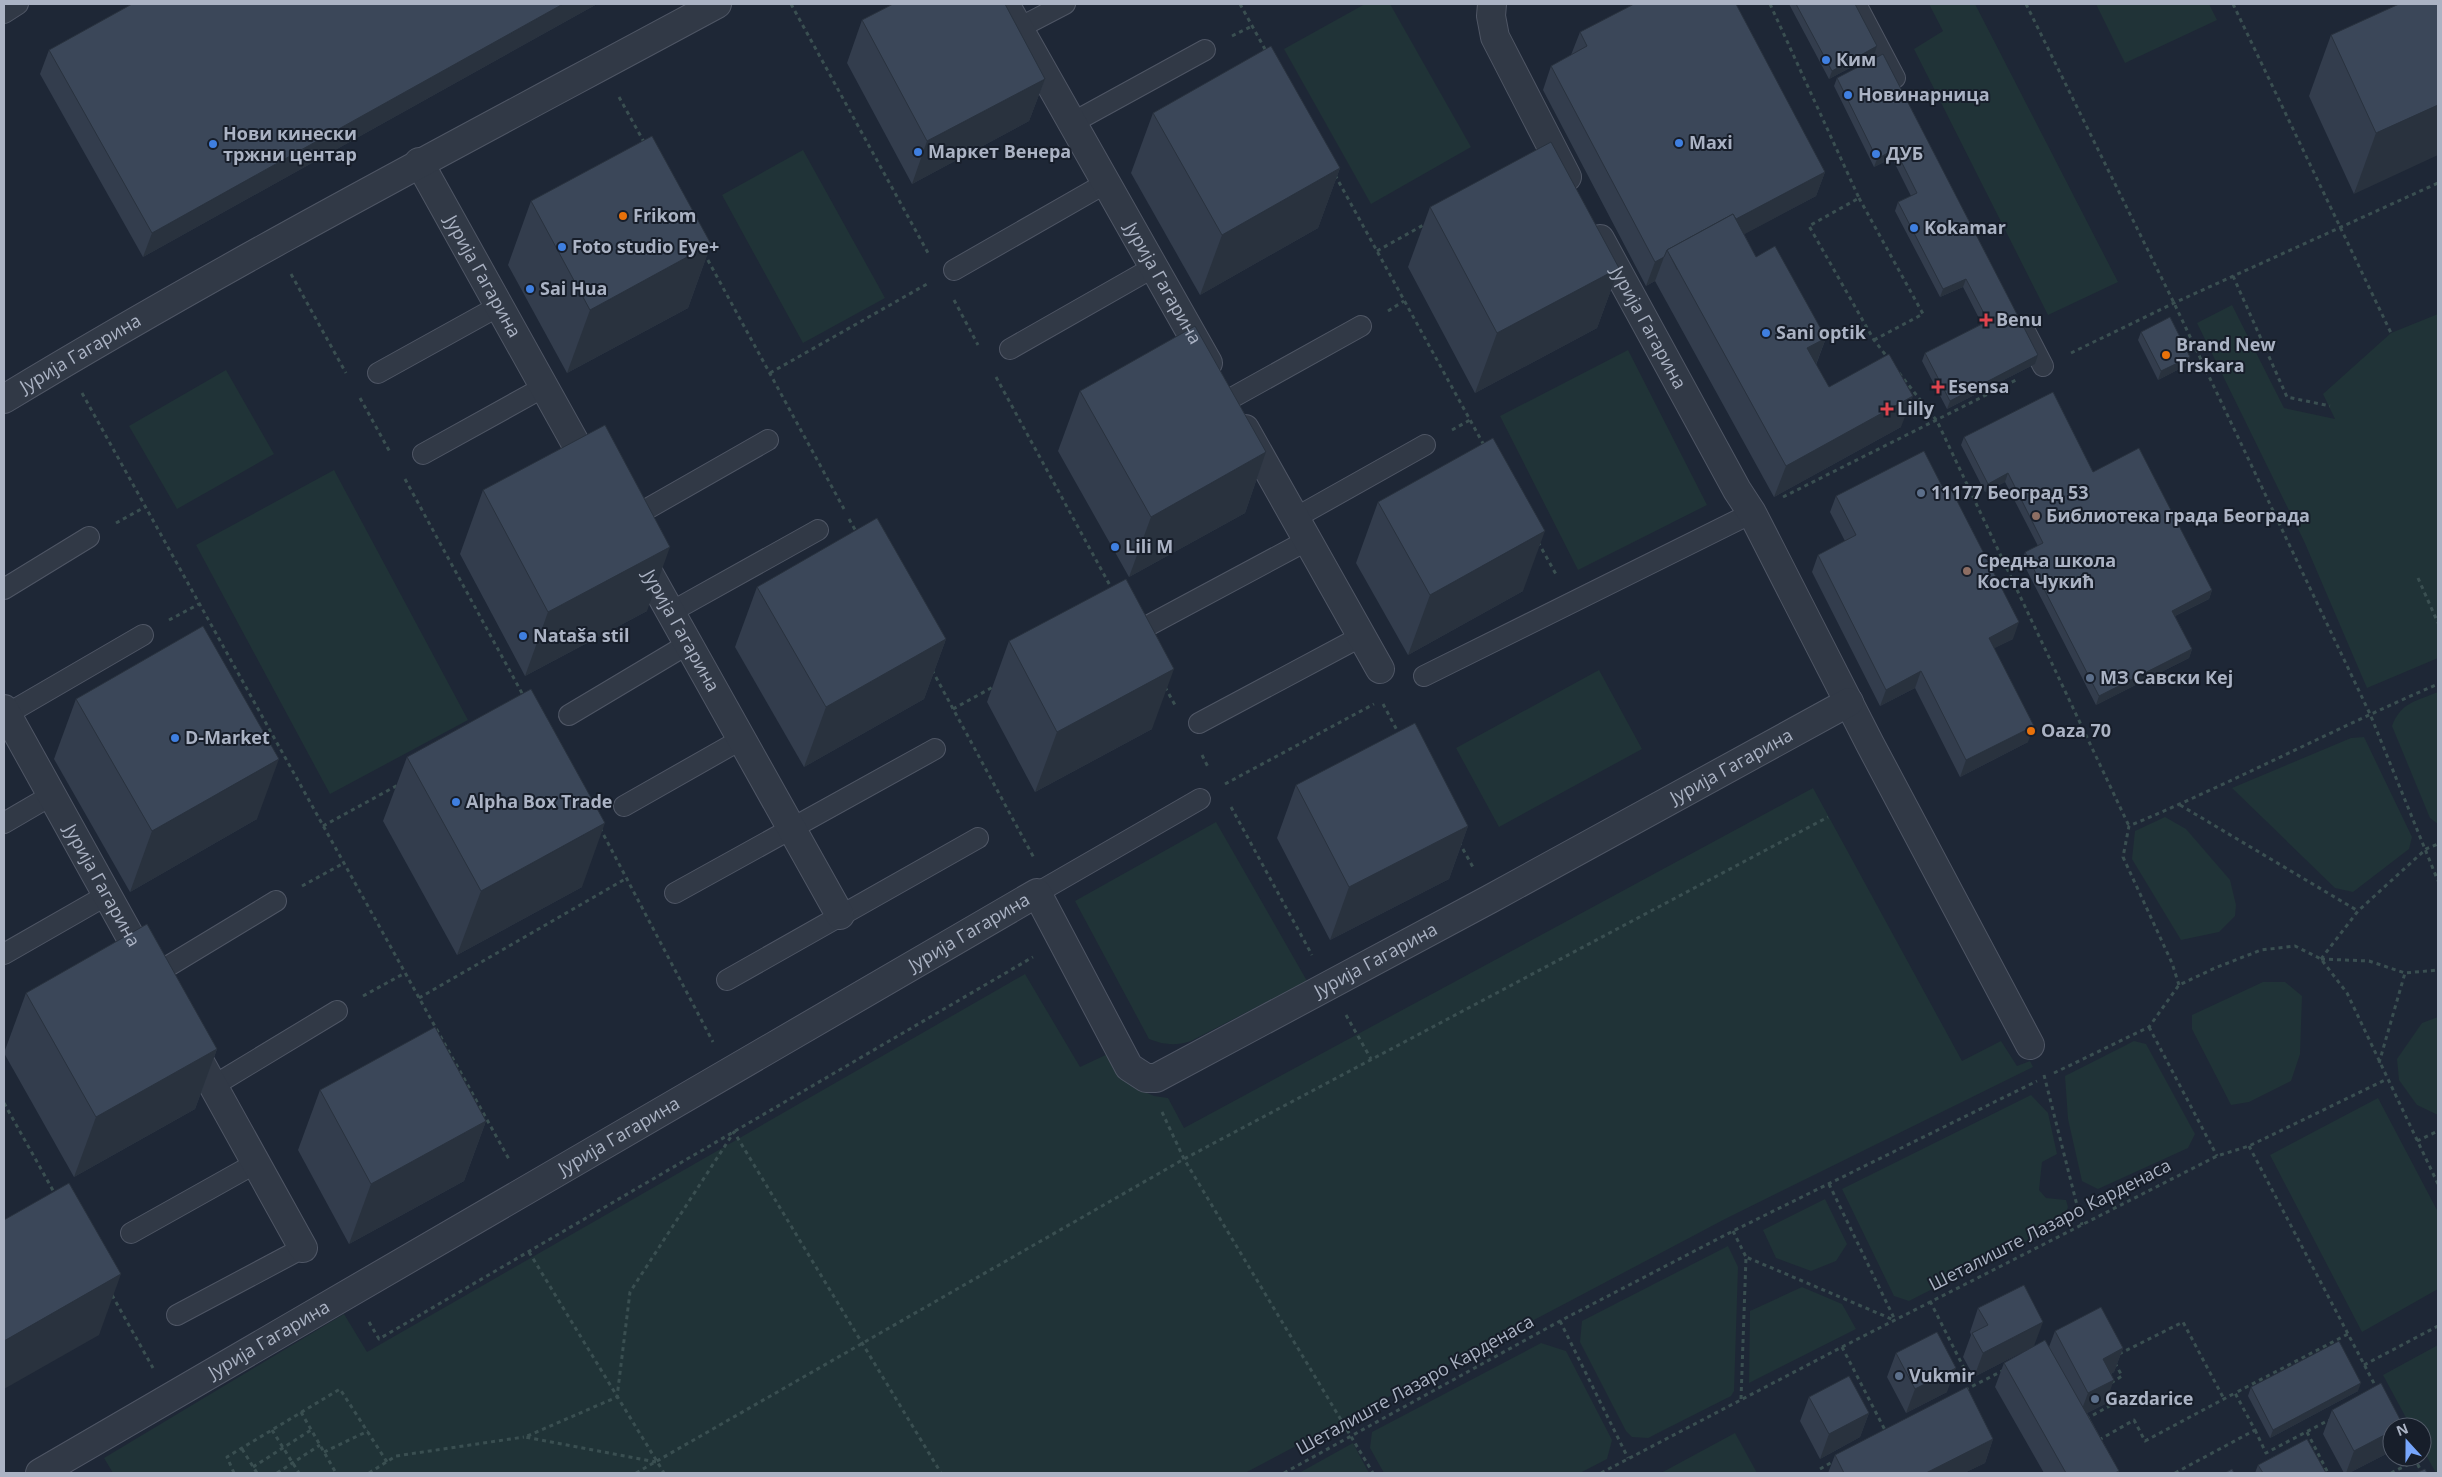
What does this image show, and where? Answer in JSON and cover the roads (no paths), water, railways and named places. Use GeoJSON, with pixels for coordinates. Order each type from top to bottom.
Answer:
{"type":"FeatureCollection","features":[{"type":"Feature","properties":{"kind":"street","name":"Јурија Гагарина"},"geometry":{"type":"LineString","coordinates":[[4,399],[64,362],[418,162],[717,4]]}},
{"type":"Feature","properties":{"kind":"street","name":"Јурија Гагарина"},"geometry":{"type":"LineString","coordinates":[[1005,4],[1380,669]]}},
{"type":"Feature","properties":{"kind":"street","name":"Јурија Гагарина"},"geometry":{"type":"LineString","coordinates":[[1492,4],[1491,16],[1495,37],[1582,205],[1737,490],[1752,513],[1848,702],[2030,1046]]}},
{"type":"Feature","properties":{"kind":"street","name":"Јурија Гагарина"},"geometry":{"type":"LineString","coordinates":[[418,162],[840,915]]}},
{"type":"Feature","properties":{"kind":"street","name":"Јурија Гагарина"},"geometry":{"type":"LineString","coordinates":[[48,1471],[169,1397],[1043,890],[1061,940],[1129,1067],[1146,1078],[1156,1078],[1490,899],[1848,702]]}},
{"type":"Feature","properties":{"kind":"street","name":"Јурија Гагарина"},"geometry":{"type":"LineString","coordinates":[[5,711],[303,1248]]}},
{"type":"Feature","properties":{"kind":"lane"},"geometry":{"type":"LineString","coordinates":[[4,13],[18,4]]}},
{"type":"Feature","properties":{"kind":"lane"},"geometry":{"type":"LineString","coordinates":[[1019,28],[1065,4]]}},
{"type":"Feature","properties":{"kind":"lane"},"geometry":{"type":"LineString","coordinates":[[1856,4],[1904,97]]}},
{"type":"Feature","properties":{"kind":"lane"},"geometry":{"type":"LineString","coordinates":[[1072,123],[1205,50]]}},
{"type":"Feature","properties":{"kind":"lane"},"geometry":{"type":"LineString","coordinates":[[947,273],[1106,183]]}},
{"type":"Feature","properties":{"kind":"lane"},"geometry":{"type":"LineString","coordinates":[[1010,349],[1154,267]]}},
{"type":"Feature","properties":{"kind":"lane"},"geometry":{"type":"LineString","coordinates":[[378,373],[498,306]]}},
{"type":"Feature","properties":{"kind":"lane"},"geometry":{"type":"LineString","coordinates":[[2017,314],[2044,366]]}},
{"type":"Feature","properties":{"kind":"lane"},"geometry":{"type":"LineString","coordinates":[[1228,400],[1361,326]]}},
{"type":"Feature","properties":{"kind":"lane"},"geometry":{"type":"LineString","coordinates":[[424,454],[544,387]]}},
{"type":"Feature","properties":{"kind":"lane"},"geometry":{"type":"LineString","coordinates":[[613,509],[768,440]]}},
{"type":"Feature","properties":{"kind":"lane"},"geometry":{"type":"LineString","coordinates":[[1142,629],[1301,529],[1425,445]]}},
{"type":"Feature","properties":{"kind":"lane"},"geometry":{"type":"LineString","coordinates":[[1424,676],[1752,513]]}},
{"type":"Feature","properties":{"kind":"lane"},"geometry":{"type":"LineString","coordinates":[[670,612],[818,530]]}},
{"type":"Feature","properties":{"kind":"lane"},"geometry":{"type":"LineString","coordinates":[[4,589],[89,537]]}},
{"type":"Feature","properties":{"kind":"lane"},"geometry":{"type":"LineString","coordinates":[[5,711],[143,635]]}},
{"type":"Feature","properties":{"kind":"lane"},"geometry":{"type":"LineString","coordinates":[[1199,724],[1362,636]]}},
{"type":"Feature","properties":{"kind":"lane"},"geometry":{"type":"LineString","coordinates":[[569,715],[688,644]]}},
{"type":"Feature","properties":{"kind":"lane"},"geometry":{"type":"LineString","coordinates":[[624,806],[742,739]]}},
{"type":"Feature","properties":{"kind":"lane"},"geometry":{"type":"LineString","coordinates":[[675,893],[935,749]]}},
{"type":"Feature","properties":{"kind":"lane"},"geometry":{"type":"LineString","coordinates":[[4,823],[52,795]]}},
{"type":"Feature","properties":{"kind":"lane"},"geometry":{"type":"LineString","coordinates":[[1043,890],[1200,799]]}},
{"type":"Feature","properties":{"kind":"lane"},"geometry":{"type":"LineString","coordinates":[[727,980],[978,838]]}},
{"type":"Feature","properties":{"kind":"lane"},"geometry":{"type":"LineString","coordinates":[[4,954],[107,896]]}},
{"type":"Feature","properties":{"kind":"lane"},"geometry":{"type":"LineString","coordinates":[[152,976],[276,901]]}},
{"type":"Feature","properties":{"kind":"lane"},"geometry":{"type":"LineString","coordinates":[[213,1086],[337,1011]]}},
{"type":"Feature","properties":{"kind":"lane"},"geometry":{"type":"LineString","coordinates":[[131,1233],[256,1163]]}},
{"type":"Feature","properties":{"kind":"lane"},"geometry":{"type":"LineString","coordinates":[[177,1315],[303,1248]]}},
{"type":"Feature","properties":{"kind":"place","name":"Ким"},"geometry":{"type":"Point","coordinates":[1826,60]}},
{"type":"Feature","properties":{"kind":"place","name":"Новинарница"},"geometry":{"type":"Point","coordinates":[1848,95]}},
{"type":"Feature","properties":{"kind":"place","name":"Maxi"},"geometry":{"type":"Point","coordinates":[1679,143]}},
{"type":"Feature","properties":{"kind":"place","name":"Нови кинески тржни центар"},"geometry":{"type":"Point","coordinates":[213,144]}},
{"type":"Feature","properties":{"kind":"place","name":"Маркет Венера"},"geometry":{"type":"Point","coordinates":[918,152]}},
{"type":"Feature","properties":{"kind":"place","name":"ДУБ"},"geometry":{"type":"Point","coordinates":[1876,154]}},
{"type":"Feature","properties":{"kind":"place","name":"Frikom"},"geometry":{"type":"Point","coordinates":[623,216]}},
{"type":"Feature","properties":{"kind":"place","name":"Kokamar"},"geometry":{"type":"Point","coordinates":[1914,228]}},
{"type":"Feature","properties":{"kind":"place","name":"Foto studio Eye+"},"geometry":{"type":"Point","coordinates":[562,247]}},
{"type":"Feature","properties":{"kind":"place","name":"Sai Hua"},"geometry":{"type":"Point","coordinates":[530,289]}},
{"type":"Feature","properties":{"kind":"place","name":"Benu"},"geometry":{"type":"Point","coordinates":[1986,320]}},
{"type":"Feature","properties":{"kind":"place","name":"Sani optik"},"geometry":{"type":"Point","coordinates":[1766,333]}},
{"type":"Feature","properties":{"kind":"place","name":"Brand New Trskara"},"geometry":{"type":"Point","coordinates":[2166,355]}},
{"type":"Feature","properties":{"kind":"place","name":"Esensa"},"geometry":{"type":"Point","coordinates":[1938,387]}},
{"type":"Feature","properties":{"kind":"place","name":"Lilly"},"geometry":{"type":"Point","coordinates":[1887,409]}},
{"type":"Feature","properties":{"kind":"place","name":"11177 Београд 53"},"geometry":{"type":"Point","coordinates":[1921,493]}},
{"type":"Feature","properties":{"kind":"place","name":"Библиотека града Београда"},"geometry":{"type":"Point","coordinates":[2036,516]}},
{"type":"Feature","properties":{"kind":"place","name":"Lili M"},"geometry":{"type":"Point","coordinates":[1115,547]}},
{"type":"Feature","properties":{"kind":"place","name":"Средња школа Коста Чукић"},"geometry":{"type":"Point","coordinates":[1967,571]}},
{"type":"Feature","properties":{"kind":"place","name":"Nataša stil"},"geometry":{"type":"Point","coordinates":[523,636]}},
{"type":"Feature","properties":{"kind":"place","name":"МЗ Савски Кеј"},"geometry":{"type":"Point","coordinates":[2090,678]}},
{"type":"Feature","properties":{"kind":"place","name":"Oaza 70"},"geometry":{"type":"Point","coordinates":[2031,731]}},
{"type":"Feature","properties":{"kind":"place","name":"D-Market"},"geometry":{"type":"Point","coordinates":[175,738]}},
{"type":"Feature","properties":{"kind":"place","name":"Alpha Box Trade"},"geometry":{"type":"Point","coordinates":[456,802]}},
{"type":"Feature","properties":{"kind":"place","name":"Vukmir"},"geometry":{"type":"Point","coordinates":[1899,1376]}},
{"type":"Feature","properties":{"kind":"place","name":"Gazdarice"},"geometry":{"type":"Point","coordinates":[2095,1399]}}]}
